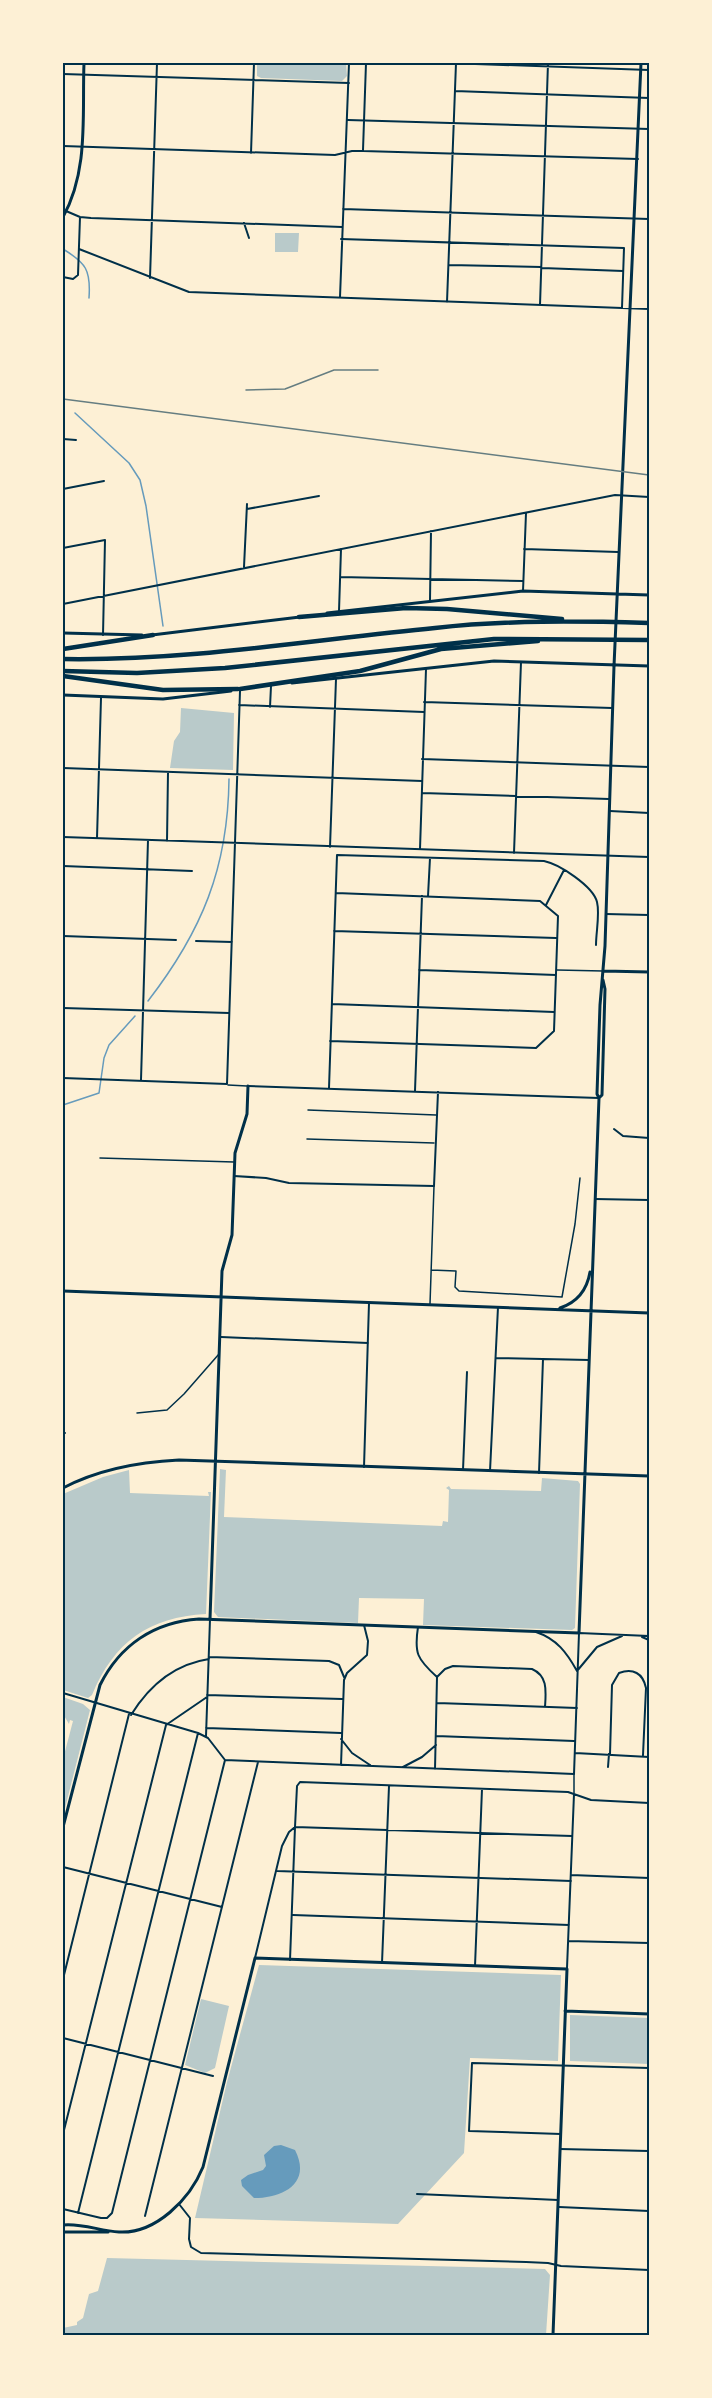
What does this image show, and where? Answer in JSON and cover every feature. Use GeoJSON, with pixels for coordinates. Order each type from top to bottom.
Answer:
{"type":"FeatureCollection","features":[{"type":"Feature","properties":{"kind":"highway"},"geometry":{"type":"LineString","coordinates":[[299,617],[405,608],[447,609],[603,622]]}},
{"type":"Feature","properties":{"kind":"highway"},"geometry":{"type":"LineString","coordinates":[[63,659],[155,658],[474,624],[649,623]]}},
{"type":"Feature","properties":{"kind":"highway"},"geometry":{"type":"LineString","coordinates":[[63,650],[153,635]]}},
{"type":"Feature","properties":{"kind":"highway"},"geometry":{"type":"LineString","coordinates":[[63,676],[163,690],[239,689],[360,671],[449,648],[586,638]]}},
{"type":"Feature","properties":{"kind":"highway"},"geometry":{"type":"LineString","coordinates":[[63,671],[137,673],[225,668],[469,640],[586,638],[649,640]]}},
{"type":"Feature","properties":{"kind":"street"},"geometry":{"type":"LineString","coordinates":[[63,217],[74,193],[80,170],[84,63]]}},
{"type":"Feature","properties":{"kind":"street"},"geometry":{"type":"LineString","coordinates":[[150,278],[157,63]]}},
{"type":"Feature","properties":{"kind":"street"},"geometry":{"type":"LineString","coordinates":[[251,153],[254,63]]}},
{"type":"Feature","properties":{"kind":"street"},"geometry":{"type":"LineString","coordinates":[[340,298],[349,63]]}},
{"type":"Feature","properties":{"kind":"street"},"geometry":{"type":"LineString","coordinates":[[363,151],[366,63]]}},
{"type":"Feature","properties":{"kind":"street"},"geometry":{"type":"LineString","coordinates":[[447,63],[649,70]]}},
{"type":"Feature","properties":{"kind":"street"},"geometry":{"type":"LineString","coordinates":[[447,302],[456,63]]}},
{"type":"Feature","properties":{"kind":"street"},"geometry":{"type":"LineString","coordinates":[[63,1693],[198,1733],[206,1737],[225,1760],[574,1774],[594,1199],[599,1098],[602,1095],[605,989],[603,980],[619,513],[634,259],[641,63]]}},
{"type":"Feature","properties":{"kind":"street"},"geometry":{"type":"LineString","coordinates":[[540,305],[548,65]]}},
{"type":"Feature","properties":{"kind":"street"},"geometry":{"type":"LineString","coordinates":[[63,74],[349,83]]}},
{"type":"Feature","properties":{"kind":"street"},"geometry":{"type":"LineString","coordinates":[[455,91],[649,98]]}},
{"type":"Feature","properties":{"kind":"street"},"geometry":{"type":"LineString","coordinates":[[348,120],[649,129]]}},
{"type":"Feature","properties":{"kind":"street"},"geometry":{"type":"LineString","coordinates":[[63,146],[335,155],[363,151],[638,159]]}},
{"type":"Feature","properties":{"kind":"street"},"geometry":{"type":"LineString","coordinates":[[343,209],[649,219]]}},
{"type":"Feature","properties":{"kind":"street"},"geometry":{"type":"LineString","coordinates":[[66,211],[80,217],[342,227]]}},
{"type":"Feature","properties":{"kind":"street"},"geometry":{"type":"LineString","coordinates":[[63,277],[75,278],[78,275],[80,217]]}},
{"type":"Feature","properties":{"kind":"street"},"geometry":{"type":"LineString","coordinates":[[243,223],[249,238]]}},
{"type":"Feature","properties":{"kind":"street"},"geometry":{"type":"LineString","coordinates":[[341,239],[624,248],[622,308]]}},
{"type":"Feature","properties":{"kind":"street"},"geometry":{"type":"LineString","coordinates":[[79,249],[180,290],[197,293],[649,309]]}},
{"type":"Feature","properties":{"kind":"street"},"geometry":{"type":"LineString","coordinates":[[449,265],[623,271]]}},
{"type":"Feature","properties":{"kind":"street"},"geometry":{"type":"LineString","coordinates":[[63,440],[76,440]]}},
{"type":"Feature","properties":{"kind":"street"},"geometry":{"type":"LineString","coordinates":[[63,489],[104,481]]}},
{"type":"Feature","properties":{"kind":"street"},"geometry":{"type":"LineString","coordinates":[[63,604],[615,495],[649,497]]}},
{"type":"Feature","properties":{"kind":"street"},"geometry":{"type":"LineString","coordinates":[[247,509],[319,496]]}},
{"type":"Feature","properties":{"kind":"street"},"geometry":{"type":"LineString","coordinates":[[244,567],[247,504]]}},
{"type":"Feature","properties":{"kind":"street"},"geometry":{"type":"LineString","coordinates":[[523,591],[526,513]]}},
{"type":"Feature","properties":{"kind":"street"},"geometry":{"type":"LineString","coordinates":[[430,601],[431,531]]}},
{"type":"Feature","properties":{"kind":"street"},"geometry":{"type":"LineString","coordinates":[[63,548],[105,540],[103,635]]}},
{"type":"Feature","properties":{"kind":"street"},"geometry":{"type":"LineString","coordinates":[[339,611],[341,549]]}},
{"type":"Feature","properties":{"kind":"street"},"geometry":{"type":"LineString","coordinates":[[524,549],[618,552]]}},
{"type":"Feature","properties":{"kind":"street"},"geometry":{"type":"LineString","coordinates":[[340,577],[523,581]]}},
{"type":"Feature","properties":{"kind":"street"},"geometry":{"type":"LineString","coordinates":[[63,633],[153,635],[339,611],[523,591],[649,595]]}},
{"type":"Feature","properties":{"kind":"street"},"geometry":{"type":"LineString","coordinates":[[63,695],[163,699],[494,662],[649,666]]}},
{"type":"Feature","properties":{"kind":"street"},"geometry":{"type":"LineString","coordinates":[[514,853],[521,662]]}},
{"type":"Feature","properties":{"kind":"street"},"geometry":{"type":"LineString","coordinates":[[420,850],[426,669]]}},
{"type":"Feature","properties":{"kind":"street"},"geometry":{"type":"LineString","coordinates":[[330,847],[336,679]]}},
{"type":"Feature","properties":{"kind":"street"},"geometry":{"type":"LineString","coordinates":[[270,706],[271,686]]}},
{"type":"Feature","properties":{"kind":"street"},"geometry":{"type":"LineString","coordinates":[[63,1078],[227,1084],[239,689]]}},
{"type":"Feature","properties":{"kind":"street"},"geometry":{"type":"LineString","coordinates":[[97,838],[101,698]]}},
{"type":"Feature","properties":{"kind":"street"},"geometry":{"type":"LineString","coordinates":[[424,702],[612,708]]}},
{"type":"Feature","properties":{"kind":"street"},"geometry":{"type":"LineString","coordinates":[[239,705],[424,712]]}},
{"type":"Feature","properties":{"kind":"street"},"geometry":{"type":"LineString","coordinates":[[422,759],[649,767]]}},
{"type":"Feature","properties":{"kind":"street"},"geometry":{"type":"LineString","coordinates":[[63,768],[422,781]]}},
{"type":"Feature","properties":{"kind":"street"},"geometry":{"type":"LineString","coordinates":[[166,841],[168,772]]}},
{"type":"Feature","properties":{"kind":"street"},"geometry":{"type":"LineString","coordinates":[[422,793],[609,799]]}},
{"type":"Feature","properties":{"kind":"street"},"geometry":{"type":"LineString","coordinates":[[609,811],[649,813]]}},
{"type":"Feature","properties":{"kind":"street"},"geometry":{"type":"LineString","coordinates":[[63,837],[649,858]]}},
{"type":"Feature","properties":{"kind":"street"},"geometry":{"type":"LineString","coordinates":[[141,1081],[148,840]]}},
{"type":"Feature","properties":{"kind":"street"},"geometry":{"type":"LineString","coordinates":[[329,1088],[337,855],[544,861],[555,864],[588,889],[597,902],[596,945]]}},
{"type":"Feature","properties":{"kind":"street"},"geometry":{"type":"LineString","coordinates":[[428,896],[430,858]]}},
{"type":"Feature","properties":{"kind":"street"},"geometry":{"type":"LineString","coordinates":[[63,866],[192,871]]}},
{"type":"Feature","properties":{"kind":"street"},"geometry":{"type":"LineString","coordinates":[[546,905],[564,870]]}},
{"type":"Feature","properties":{"kind":"street"},"geometry":{"type":"LineString","coordinates":[[330,1041],[536,1048],[554,1031],[555,1012],[558,916],[538,900],[336,893]]}},
{"type":"Feature","properties":{"kind":"street"},"geometry":{"type":"LineString","coordinates":[[415,1091],[422,896]]}},
{"type":"Feature","properties":{"kind":"street"},"geometry":{"type":"LineString","coordinates":[[606,914],[649,915]]}},
{"type":"Feature","properties":{"kind":"street"},"geometry":{"type":"LineString","coordinates":[[334,931],[557,939]]}},
{"type":"Feature","properties":{"kind":"street"},"geometry":{"type":"LineString","coordinates":[[63,936],[176,940]]}},
{"type":"Feature","properties":{"kind":"street"},"geometry":{"type":"LineString","coordinates":[[196,941],[232,942]]}},
{"type":"Feature","properties":{"kind":"street"},"geometry":{"type":"LineString","coordinates":[[419,970],[556,975]]}},
{"type":"Feature","properties":{"kind":"street"},"geometry":{"type":"LineString","coordinates":[[604,971],[649,972]]}},
{"type":"Feature","properties":{"kind":"street"},"geometry":{"type":"LineString","coordinates":[[332,1004],[555,1012]]}},
{"type":"Feature","properties":{"kind":"street"},"geometry":{"type":"LineString","coordinates":[[63,1008],[229,1013]]}},
{"type":"Feature","properties":{"kind":"street"},"geometry":{"type":"LineString","coordinates":[[206,1737],[222,1271],[232,1235],[236,1146],[247,1114],[248,1086],[599,1098]]}},
{"type":"Feature","properties":{"kind":"street"},"geometry":{"type":"LineString","coordinates":[[234,1176],[266,1178],[289,1183],[434,1186],[438,1092]]}},
{"type":"Feature","properties":{"kind":"street"},"geometry":{"type":"LineString","coordinates":[[614,1129],[623,1136],[649,1138]]}},
{"type":"Feature","properties":{"kind":"street"},"geometry":{"type":"LineString","coordinates":[[594,1199],[649,1200]]}},
{"type":"Feature","properties":{"kind":"street"},"geometry":{"type":"LineString","coordinates":[[554,1309],[573,1302],[584,1290],[592,1258]]}},
{"type":"Feature","properties":{"kind":"street"},"geometry":{"type":"LineString","coordinates":[[63,1291],[649,1313]]}},
{"type":"Feature","properties":{"kind":"street"},"geometry":{"type":"LineString","coordinates":[[364,1467],[369,1303]]}},
{"type":"Feature","properties":{"kind":"street"},"geometry":{"type":"LineString","coordinates":[[490,1471],[498,1307]]}},
{"type":"Feature","properties":{"kind":"street"},"geometry":{"type":"LineString","coordinates":[[220,1337],[368,1343]]}},
{"type":"Feature","properties":{"kind":"street"},"geometry":{"type":"LineString","coordinates":[[495,1358],[589,1360]]}},
{"type":"Feature","properties":{"kind":"street"},"geometry":{"type":"LineString","coordinates":[[539,1473],[543,1359]]}},
{"type":"Feature","properties":{"kind":"street"},"geometry":{"type":"LineString","coordinates":[[463,1470],[467,1372]]}},
{"type":"Feature","properties":{"kind":"street"},"geometry":{"type":"LineString","coordinates":[[63,1488],[93,1475],[127,1465],[179,1460],[649,1476]]}},
{"type":"Feature","properties":{"kind":"street"},"geometry":{"type":"LineString","coordinates":[[63,1827],[100,1685],[111,1664],[135,1640],[165,1624],[210,1619],[627,1635],[649,1638]]}},
{"type":"Feature","properties":{"kind":"street"},"geometry":{"type":"LineString","coordinates":[[344,1680],[347,1673],[367,1655],[368,1641],[364,1625]]}},
{"type":"Feature","properties":{"kind":"street"},"geometry":{"type":"LineString","coordinates":[[418,1627],[416,1653],[436,1677],[435,1769]]}},
{"type":"Feature","properties":{"kind":"street"},"geometry":{"type":"LineString","coordinates":[[531,1631],[546,1636],[560,1646],[577,1671]]}},
{"type":"Feature","properties":{"kind":"street"},"geometry":{"type":"LineString","coordinates":[[577,1671],[597,1647],[611,1639],[627,1635]]}},
{"type":"Feature","properties":{"kind":"street"},"geometry":{"type":"LineString","coordinates":[[63,1979],[130,1714],[151,1688],[166,1676],[182,1666],[209,1658],[336,1663],[341,1668],[344,1680],[340,1765]]}},
{"type":"Feature","properties":{"kind":"street"},"geometry":{"type":"LineString","coordinates":[[436,1677],[445,1669],[453,1666],[532,1669],[544,1679],[545,1707]]}},
{"type":"Feature","properties":{"kind":"street"},"geometry":{"type":"LineString","coordinates":[[608,1767],[612,1685],[619,1673],[626,1671],[639,1674],[644,1681],[643,1755]]}},
{"type":"Feature","properties":{"kind":"street"},"geometry":{"type":"LineString","coordinates":[[63,2134],[166,1725],[207,1696],[343,1700]]}},
{"type":"Feature","properties":{"kind":"street"},"geometry":{"type":"LineString","coordinates":[[437,1703],[577,1708]]}},
{"type":"Feature","properties":{"kind":"street"},"geometry":{"type":"LineString","coordinates":[[206,1728],[342,1733]]}},
{"type":"Feature","properties":{"kind":"street"},"geometry":{"type":"LineString","coordinates":[[78,2213],[198,1733]]}},
{"type":"Feature","properties":{"kind":"street"},"geometry":{"type":"LineString","coordinates":[[436,1736],[575,1742]]}},
{"type":"Feature","properties":{"kind":"street"},"geometry":{"type":"LineString","coordinates":[[341,1739],[352,1753],[371,1766]]}},
{"type":"Feature","properties":{"kind":"street"},"geometry":{"type":"LineString","coordinates":[[400,1767],[422,1757],[435,1745]]}},
{"type":"Feature","properties":{"kind":"street"},"geometry":{"type":"LineString","coordinates":[[575,1753],[649,1757]]}},
{"type":"Feature","properties":{"kind":"street"},"geometry":{"type":"LineString","coordinates":[[63,2209],[101,2218],[107,2218],[112,2213],[225,1760]]}},
{"type":"Feature","properties":{"kind":"street"},"geometry":{"type":"LineString","coordinates":[[145,2216],[258,1762]]}},
{"type":"Feature","properties":{"kind":"street"},"geometry":{"type":"LineString","coordinates":[[290,1960],[297,1786],[302,1782],[574,1794],[591,1800],[649,1803]]}},
{"type":"Feature","properties":{"kind":"street"},"geometry":{"type":"LineString","coordinates":[[382,1963],[389,1786]]}},
{"type":"Feature","properties":{"kind":"street"},"geometry":{"type":"LineString","coordinates":[[475,1966],[482,1789]]}},
{"type":"Feature","properties":{"kind":"street"},"geometry":{"type":"LineString","coordinates":[[558,2335],[553,2335],[555,2265],[574,1794]]}},
{"type":"Feature","properties":{"kind":"street"},"geometry":{"type":"LineString","coordinates":[[63,2225],[128,2232],[150,2224],[178,2204],[193,2188],[203,2167],[282,1846],[289,1832],[295,1827],[572,1836]]}},
{"type":"Feature","properties":{"kind":"street"},"geometry":{"type":"LineString","coordinates":[[63,1867],[222,1907]]}},
{"type":"Feature","properties":{"kind":"street"},"geometry":{"type":"LineString","coordinates":[[276,1871],[571,1881]]}},
{"type":"Feature","properties":{"kind":"street"},"geometry":{"type":"LineString","coordinates":[[571,1875],[649,1878]]}},
{"type":"Feature","properties":{"kind":"street"},"geometry":{"type":"LineString","coordinates":[[293,1915],[569,1925]]}},
{"type":"Feature","properties":{"kind":"street"},"geometry":{"type":"LineString","coordinates":[[568,1941],[649,1943]]}},
{"type":"Feature","properties":{"kind":"street"},"geometry":{"type":"LineString","coordinates":[[255,1958],[567,1969]]}},
{"type":"Feature","properties":{"kind":"street"},"geometry":{"type":"LineString","coordinates":[[566,2011],[649,2014]]}},
{"type":"Feature","properties":{"kind":"street"},"geometry":{"type":"LineString","coordinates":[[63,2038],[213,2076]]}},
{"type":"Feature","properties":{"kind":"street"},"geometry":{"type":"LineString","coordinates":[[561,2134],[469,2131],[472,2063],[649,2068]]}},
{"type":"Feature","properties":{"kind":"street"},"geometry":{"type":"LineString","coordinates":[[560,2150],[649,2151]]}},
{"type":"Feature","properties":{"kind":"street"},"geometry":{"type":"LineString","coordinates":[[417,2194],[558,2200]]}},
{"type":"Feature","properties":{"kind":"street"},"geometry":{"type":"LineString","coordinates":[[178,2204],[190,2218],[191,2247],[201,2253],[649,2270]]}},
{"type":"Feature","properties":{"kind":"street"},"geometry":{"type":"LineString","coordinates":[[558,2207],[649,2211]]}},
{"type":"Feature","properties":{"kind":"street"},"geometry":{"type":"LineString","coordinates":[[63,2232],[104,2233],[110,2231]]}},
{"type":"Feature","properties":{"kind":"lane"},"geometry":{"type":"LineString","coordinates":[[556,970],[604,971]]}},
{"type":"Feature","properties":{"kind":"lane"},"geometry":{"type":"LineString","coordinates":[[227,1084],[248,1086]]}},
{"type":"Feature","properties":{"kind":"lane"},"geometry":{"type":"LineString","coordinates":[[308,1110],[437,1115]]}},
{"type":"Feature","properties":{"kind":"lane"},"geometry":{"type":"LineString","coordinates":[[307,1139],[435,1143]]}},
{"type":"Feature","properties":{"kind":"lane"},"geometry":{"type":"LineString","coordinates":[[100,1158],[235,1162]]}},
{"type":"Feature","properties":{"kind":"lane"},"geometry":{"type":"LineString","coordinates":[[430,1270],[456,1271],[455,1287],[459,1291],[559,1297],[564,1295],[580,1178]]}},
{"type":"Feature","properties":{"kind":"lane"},"geometry":{"type":"LineString","coordinates":[[430,1305],[434,1186]]}},
{"type":"Feature","properties":{"kind":"lane"},"geometry":{"type":"LineString","coordinates":[[137,1413],[167,1410],[184,1395],[219,1353]]}},
{"type":"Feature","properties":{"kind":"lane"},"geometry":{"type":"LineString","coordinates":[[574,1774],[574,1794]]}},
{"type":"Feature","properties":{"kind":"shaded area"},"geometry":{"type":"Polygon","coordinates":[[[257,63],[346,63],[347,76],[342,81],[261,78],[257,76],[257,63]]]}},
{"type":"Feature","properties":{"kind":"shaded area"},"geometry":{"type":"Polygon","coordinates":[[[275,233],[299,233],[298,252],[275,252],[275,233]]]}},
{"type":"Feature","properties":{"kind":"shaded area"},"geometry":{"type":"Polygon","coordinates":[[[181,708],[234,713],[233,770],[170,768],[174,741],[180,732],[181,708]]]}},
{"type":"Feature","properties":{"kind":"shaded area"},"geometry":{"type":"Polygon","coordinates":[[[220,1469],[226,1470],[224,1517],[442,1526],[443,1521],[448,1522],[449,1490],[446,1488],[449,1486],[451,1489],[541,1491],[542,1478],[578,1481],[580,1484],[575,1628],[572,1630],[423,1625],[424,1599],[359,1598],[358,1623],[218,1617],[214,1612],[220,1469]]]}},
{"type":"Feature","properties":{"kind":"shaded area"},"geometry":{"type":"Polygon","coordinates":[[[129,1470],[130,1493],[209,1496],[208,1492],[211,1492],[206,1614],[167,1620],[136,1636],[111,1660],[92,1695],[88,1698],[63,1690],[63,1494],[103,1477],[129,1470]]]}},
{"type":"Feature","properties":{"kind":"shaded area"},"geometry":{"type":"Polygon","coordinates":[[[63,1697],[83,1704],[90,1710],[63,1816],[63,1759],[73,1721],[70,1720],[69,1724],[63,1714],[63,1697]]]}},
{"type":"Feature","properties":{"kind":"shaded area"},"geometry":{"type":"Polygon","coordinates":[[[259,1965],[561,1975],[558,2061],[470,2058],[464,2153],[398,2224],[195,2218],[227,2082],[259,1965]]]}},
{"type":"Feature","properties":{"kind":"shaded area"},"geometry":{"type":"Polygon","coordinates":[[[201,1999],[229,2006],[215,2068],[205,2073],[185,2065],[201,1999]]]}},
{"type":"Feature","properties":{"kind":"shaded area"},"geometry":{"type":"Polygon","coordinates":[[[570,2015],[649,2018],[649,2064],[570,2061],[570,2015]]]}},
{"type":"Feature","properties":{"kind":"shaded area"},"geometry":{"type":"Polygon","coordinates":[[[107,2258],[545,2269],[550,2275],[546,2335],[63,2335],[63,2328],[77,2325],[77,2322],[83,2318],[89,2294],[98,2291],[107,2258]]]}},
{"type":"Feature","properties":{"kind":"water"},"geometry":{"type":"Polygon","coordinates":[[[281,2145],[295,2150],[300,2171],[297,2180],[284,2192],[254,2198],[242,2186],[241,2180],[263,2170],[266,2166],[264,2155],[274,2146],[281,2145]]]}},
{"type":"Feature","properties":{"kind":"waterway"},"geometry":{"type":"LineString","coordinates":[[63,249],[82,263],[85,268],[89,280],[89,298]]}},
{"type":"Feature","properties":{"kind":"waterway"},"geometry":{"type":"LineString","coordinates":[[75,413],[129,463],[140,480],[146,506],[163,626]]}},
{"type":"Feature","properties":{"kind":"waterway"},"geometry":{"type":"LineString","coordinates":[[148,1001],[183,949],[208,897],[224,841],[229,779]]}},
{"type":"Feature","properties":{"kind":"waterway"},"geometry":{"type":"LineString","coordinates":[[63,1105],[99,1093],[104,1058],[109,1045],[135,1016]]}},
{"type":"Feature","properties":{"kind":"railway"},"geometry":{"type":"LineString","coordinates":[[246,390],[285,389],[334,370],[378,370]]}},
{"type":"Feature","properties":{"kind":"railway"},"geometry":{"type":"LineString","coordinates":[[63,399],[649,475]]}}]}
